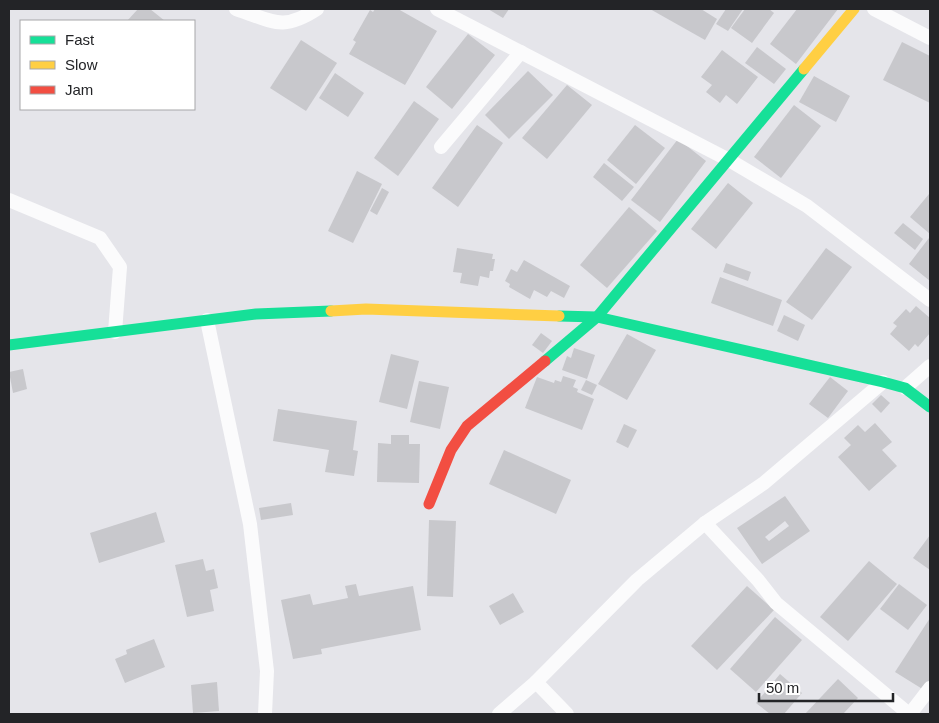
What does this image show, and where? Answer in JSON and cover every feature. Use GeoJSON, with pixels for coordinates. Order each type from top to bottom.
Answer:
{"type":"FeatureCollection","features":[{"type":"Feature","properties":{"kind":"street"},"geometry":{"type":"LineString","coordinates":[[236,9],[284,24],[301,20],[317,9]]}},
{"type":"Feature","properties":{"kind":"street"},"geometry":{"type":"LineString","coordinates":[[437,9],[729,160],[807,206],[930,300]]}},
{"type":"Feature","properties":{"kind":"street"},"geometry":{"type":"LineString","coordinates":[[429,504],[451,450],[467,426],[597,317],[854,9]]}},
{"type":"Feature","properties":{"kind":"street"},"geometry":{"type":"LineString","coordinates":[[874,9],[930,38]]}},
{"type":"Feature","properties":{"kind":"street"},"geometry":{"type":"LineString","coordinates":[[441,147],[521,52]]}},
{"type":"Feature","properties":{"kind":"street"},"geometry":{"type":"LineString","coordinates":[[9,200],[100,238],[120,267],[115,332]]}},
{"type":"Feature","properties":{"kind":"street"},"geometry":{"type":"LineString","coordinates":[[9,345],[256,314],[366,309],[597,317],[883,382],[905,388],[930,406]]}},
{"type":"Feature","properties":{"kind":"street"},"geometry":{"type":"LineString","coordinates":[[207,320],[250,524],[267,670],[265,714]]}},
{"type":"Feature","properties":{"kind":"street"},"geometry":{"type":"LineString","coordinates":[[905,388],[930,366]]}},
{"type":"Feature","properties":{"kind":"street"},"geometry":{"type":"LineString","coordinates":[[499,714],[536,682],[637,580],[705,523],[764,483],[883,382]]}},
{"type":"Feature","properties":{"kind":"street"},"geometry":{"type":"LineString","coordinates":[[705,523],[758,580],[776,603],[910,714],[930,688]]}},
{"type":"Feature","properties":{"kind":"street"},"geometry":{"type":"LineString","coordinates":[[536,682],[568,714]]}},
{"type":"Feature","properties":{"kind":"building"},"geometry":{"type":"Polygon","coordinates":[[[138,9],[150,9],[164,20],[128,20],[138,9]]]}},
{"type":"Feature","properties":{"kind":"building"},"geometry":{"type":"Polygon","coordinates":[[[375,9],[398,9],[437,31],[405,85],[349,54],[356,42],[353,40],[370,10],[373,12],[375,9]]]}},
{"type":"Feature","properties":{"kind":"building"},"geometry":{"type":"Polygon","coordinates":[[[488,9],[509,9],[503,18],[488,9]]]}},
{"type":"Feature","properties":{"kind":"building"},"geometry":{"type":"Polygon","coordinates":[[[650,9],[701,9],[717,19],[705,40],[650,9]]]}},
{"type":"Feature","properties":{"kind":"building"},"geometry":{"type":"Polygon","coordinates":[[[726,9],[743,9],[728,31],[716,24],[726,9]]]}},
{"type":"Feature","properties":{"kind":"building"},"geometry":{"type":"Polygon","coordinates":[[[745,9],[769,9],[774,13],[752,43],[731,28],[745,9]]]}},
{"type":"Feature","properties":{"kind":"building"},"geometry":{"type":"Polygon","coordinates":[[[797,9],[838,9],[796,64],[770,44],[797,9]]]}},
{"type":"Feature","properties":{"kind":"building"},"geometry":{"type":"Polygon","coordinates":[[[468,34],[495,55],[452,109],[426,87],[468,34]]]}},
{"type":"Feature","properties":{"kind":"building"},"geometry":{"type":"Polygon","coordinates":[[[301,40],[337,63],[306,111],[270,88],[301,40]]]}},
{"type":"Feature","properties":{"kind":"building"},"geometry":{"type":"Polygon","coordinates":[[[902,42],[930,56],[930,103],[883,80],[902,42]]]}},
{"type":"Feature","properties":{"kind":"building"},"geometry":{"type":"Polygon","coordinates":[[[757,47],[786,69],[774,84],[745,63],[757,47]]]}},
{"type":"Feature","properties":{"kind":"building"},"geometry":{"type":"Polygon","coordinates":[[[722,50],[758,77],[737,104],[726,95],[720,103],[706,92],[712,85],[701,77],[722,50]]]}},
{"type":"Feature","properties":{"kind":"building"},"geometry":{"type":"Polygon","coordinates":[[[528,71],[553,95],[509,139],[485,115],[528,71]]]}},
{"type":"Feature","properties":{"kind":"building"},"geometry":{"type":"Polygon","coordinates":[[[335,73],[364,93],[348,117],[319,98],[335,73]]]}},
{"type":"Feature","properties":{"kind":"building"},"geometry":{"type":"Polygon","coordinates":[[[814,76],[850,96],[836,122],[799,102],[814,76]]]}},
{"type":"Feature","properties":{"kind":"building"},"geometry":{"type":"Polygon","coordinates":[[[567,85],[592,105],[547,159],[522,138],[567,85]]]}},
{"type":"Feature","properties":{"kind":"building"},"geometry":{"type":"Polygon","coordinates":[[[414,101],[439,119],[398,176],[374,158],[414,101]]]}},
{"type":"Feature","properties":{"kind":"building"},"geometry":{"type":"Polygon","coordinates":[[[794,105],[821,126],[781,178],[754,157],[794,105]]]}},
{"type":"Feature","properties":{"kind":"building"},"geometry":{"type":"Polygon","coordinates":[[[477,125],[503,143],[458,207],[432,188],[477,125]]]}},
{"type":"Feature","properties":{"kind":"building"},"geometry":{"type":"Polygon","coordinates":[[[635,125],[665,148],[636,184],[607,160],[635,125]]]}},
{"type":"Feature","properties":{"kind":"building"},"geometry":{"type":"Polygon","coordinates":[[[678,139],[706,161],[660,222],[631,200],[678,139]]]}},
{"type":"Feature","properties":{"kind":"building"},"geometry":{"type":"Polygon","coordinates":[[[604,163],[634,187],[622,201],[593,177],[604,163]]]}},
{"type":"Feature","properties":{"kind":"building"},"geometry":{"type":"Polygon","coordinates":[[[357,171],[382,184],[353,243],[328,231],[357,171]]]}},
{"type":"Feature","properties":{"kind":"building"},"geometry":{"type":"Polygon","coordinates":[[[728,183],[753,203],[716,249],[691,229],[728,183]]]}},
{"type":"Feature","properties":{"kind":"building"},"geometry":{"type":"Polygon","coordinates":[[[382,188],[389,192],[377,215],[370,211],[382,188]]]}},
{"type":"Feature","properties":{"kind":"building"},"geometry":{"type":"Polygon","coordinates":[[[930,195],[930,234],[910,217],[930,195]]]}},
{"type":"Feature","properties":{"kind":"building"},"geometry":{"type":"Polygon","coordinates":[[[629,207],[657,231],[607,288],[580,265],[629,207]]]}},
{"type":"Feature","properties":{"kind":"building"},"geometry":{"type":"Polygon","coordinates":[[[903,223],[923,239],[915,250],[894,233],[903,223]]]}},
{"type":"Feature","properties":{"kind":"building"},"geometry":{"type":"Polygon","coordinates":[[[930,239],[930,281],[909,264],[930,239]]]}},
{"type":"Feature","properties":{"kind":"building"},"geometry":{"type":"Polygon","coordinates":[[[457,248],[493,254],[492,259],[495,259],[493,271],[490,271],[489,278],[480,276],[478,286],[460,283],[462,273],[453,272],[457,248]]]}},
{"type":"Feature","properties":{"kind":"building"},"geometry":{"type":"Polygon","coordinates":[[[826,248],[852,267],[812,320],[786,302],[826,248]]]}},
{"type":"Feature","properties":{"kind":"building"},"geometry":{"type":"Polygon","coordinates":[[[524,260],[570,286],[564,298],[551,291],[547,297],[534,290],[530,299],[509,287],[510,284],[505,281],[511,269],[517,272],[524,260]]]}},
{"type":"Feature","properties":{"kind":"building"},"geometry":{"type":"Polygon","coordinates":[[[726,263],[751,272],[748,281],[723,272],[726,263]]]}},
{"type":"Feature","properties":{"kind":"building"},"geometry":{"type":"Polygon","coordinates":[[[720,277],[782,300],[773,326],[711,303],[720,277]]]}},
{"type":"Feature","properties":{"kind":"building"},"geometry":{"type":"Polygon","coordinates":[[[916,306],[930,318],[930,333],[918,347],[915,344],[909,351],[890,334],[897,326],[893,323],[906,309],[910,313],[916,306]]]}},
{"type":"Feature","properties":{"kind":"building"},"geometry":{"type":"Polygon","coordinates":[[[784,315],[805,325],[798,341],[777,331],[784,315]]]}},
{"type":"Feature","properties":{"kind":"building"},"geometry":{"type":"Polygon","coordinates":[[[541,333],[552,341],[543,353],[532,345],[541,333]]]}},
{"type":"Feature","properties":{"kind":"building"},"geometry":{"type":"Polygon","coordinates":[[[627,334],[656,350],[627,400],[598,384],[627,334]]]}},
{"type":"Feature","properties":{"kind":"building"},"geometry":{"type":"Polygon","coordinates":[[[574,348],[595,355],[587,379],[562,370],[567,356],[571,358],[574,348]]]}},
{"type":"Feature","properties":{"kind":"building"},"geometry":{"type":"Polygon","coordinates":[[[391,354],[419,361],[407,409],[379,402],[391,354]]]}},
{"type":"Feature","properties":{"kind":"building"},"geometry":{"type":"Polygon","coordinates":[[[23,369],[27,389],[13,393],[9,372],[23,369]]]}},
{"type":"Feature","properties":{"kind":"building"},"geometry":{"type":"Polygon","coordinates":[[[563,376],[576,380],[573,387],[578,389],[577,392],[594,399],[582,430],[525,408],[537,377],[554,383],[555,380],[561,382],[563,376]]]}},
{"type":"Feature","properties":{"kind":"building"},"geometry":{"type":"Polygon","coordinates":[[[830,377],[848,391],[828,418],[809,404],[830,377]]]}},
{"type":"Feature","properties":{"kind":"building"},"geometry":{"type":"Polygon","coordinates":[[[586,380],[597,385],[592,395],[581,390],[586,380]]]}},
{"type":"Feature","properties":{"kind":"building"},"geometry":{"type":"Polygon","coordinates":[[[419,381],[449,387],[440,429],[410,422],[419,381]]]}},
{"type":"Feature","properties":{"kind":"building"},"geometry":{"type":"Polygon","coordinates":[[[881,395],[890,403],[881,413],[872,404],[881,395]]]}},
{"type":"Feature","properties":{"kind":"building"},"geometry":{"type":"Polygon","coordinates":[[[278,409],[357,421],[353,450],[358,451],[354,476],[325,472],[329,450],[273,441],[278,409]]]}},
{"type":"Feature","properties":{"kind":"building"},"geometry":{"type":"Polygon","coordinates":[[[875,423],[892,442],[882,450],[897,466],[869,491],[838,457],[851,445],[844,438],[858,425],[865,432],[875,423]]]}},
{"type":"Feature","properties":{"kind":"building"},"geometry":{"type":"Polygon","coordinates":[[[624,424],[637,430],[628,448],[616,442],[624,424]]]}},
{"type":"Feature","properties":{"kind":"building"},"geometry":{"type":"Polygon","coordinates":[[[391,435],[409,435],[409,444],[420,444],[419,483],[377,482],[378,443],[391,444],[391,435]]]}},
{"type":"Feature","properties":{"kind":"building"},"geometry":{"type":"Polygon","coordinates":[[[504,450],[571,480],[556,514],[489,484],[504,450]]]}},
{"type":"Feature","properties":{"kind":"building"},"geometry":{"type":"Polygon","coordinates":[[[785,496],[810,531],[762,564],[737,528],[785,496]],[[785,521],[765,537],[769,541],[789,526],[785,521]]]}},
{"type":"Feature","properties":{"kind":"building"},"geometry":{"type":"Polygon","coordinates":[[[291,503],[293,515],[261,520],[259,508],[291,503]]]}},
{"type":"Feature","properties":{"kind":"building"},"geometry":{"type":"Polygon","coordinates":[[[156,512],[165,542],[99,563],[90,533],[156,512]]]}},
{"type":"Feature","properties":{"kind":"building"},"geometry":{"type":"Polygon","coordinates":[[[429,520],[456,521],[453,597],[427,596],[429,520]]]}},
{"type":"Feature","properties":{"kind":"building"},"geometry":{"type":"Polygon","coordinates":[[[930,535],[930,570],[913,558],[930,535]]]}},
{"type":"Feature","properties":{"kind":"building"},"geometry":{"type":"Polygon","coordinates":[[[203,559],[206,571],[214,569],[218,588],[210,590],[214,611],[187,617],[175,565],[203,559]]]}},
{"type":"Feature","properties":{"kind":"building"},"geometry":{"type":"Polygon","coordinates":[[[869,561],[897,584],[848,641],[820,617],[869,561]]]}},
{"type":"Feature","properties":{"kind":"building"},"geometry":{"type":"Polygon","coordinates":[[[356,584],[359,596],[413,586],[421,630],[321,649],[322,654],[293,659],[281,600],[310,594],[313,605],[348,598],[345,586],[356,584]]]}},
{"type":"Feature","properties":{"kind":"building"},"geometry":{"type":"Polygon","coordinates":[[[899,584],[927,605],[908,630],[880,609],[899,584]]]}},
{"type":"Feature","properties":{"kind":"building"},"geometry":{"type":"Polygon","coordinates":[[[747,586],[774,610],[717,670],[691,646],[747,586]]]}},
{"type":"Feature","properties":{"kind":"building"},"geometry":{"type":"Polygon","coordinates":[[[513,593],[524,612],[500,625],[489,606],[513,593]]]}},
{"type":"Feature","properties":{"kind":"building"},"geometry":{"type":"Polygon","coordinates":[[[775,617],[802,640],[756,692],[730,669],[775,617]]]}},
{"type":"Feature","properties":{"kind":"building"},"geometry":{"type":"Polygon","coordinates":[[[930,618],[930,680],[924,690],[895,672],[930,618]]]}},
{"type":"Feature","properties":{"kind":"building"},"geometry":{"type":"Polygon","coordinates":[[[154,639],[165,667],[125,683],[115,659],[127,654],[126,650],[154,639]]]}},
{"type":"Feature","properties":{"kind":"building"},"geometry":{"type":"Polygon","coordinates":[[[780,674],[802,693],[784,714],[770,714],[756,703],[780,674]]]}},
{"type":"Feature","properties":{"kind":"building"},"geometry":{"type":"Polygon","coordinates":[[[838,679],[858,698],[843,714],[805,714],[838,679]]]}},
{"type":"Feature","properties":{"kind":"building"},"geometry":{"type":"Polygon","coordinates":[[[217,682],[219,711],[193,713],[191,685],[217,682]]]}},
{"type":"Feature","properties":{"kind":"traffic: fast"},"geometry":{"type":"LineString","coordinates":[[545,361],[597,317],[804,69]]}},
{"type":"Feature","properties":{"kind":"traffic: fast"},"geometry":{"type":"LineString","coordinates":[[9,345],[256,314],[331,311]]}},
{"type":"Feature","properties":{"kind":"traffic: fast"},"geometry":{"type":"LineString","coordinates":[[559,316],[597,317],[883,382],[905,388],[930,407]]}},
{"type":"Feature","properties":{"kind":"traffic: slow"},"geometry":{"type":"LineString","coordinates":[[804,69],[854,9]]}},
{"type":"Feature","properties":{"kind":"traffic: slow"},"geometry":{"type":"LineString","coordinates":[[331,311],[366,309],[559,316]]}},
{"type":"Feature","properties":{"kind":"traffic: jam"},"geometry":{"type":"LineString","coordinates":[[429,504],[451,450],[467,426],[545,361]]}}]}
